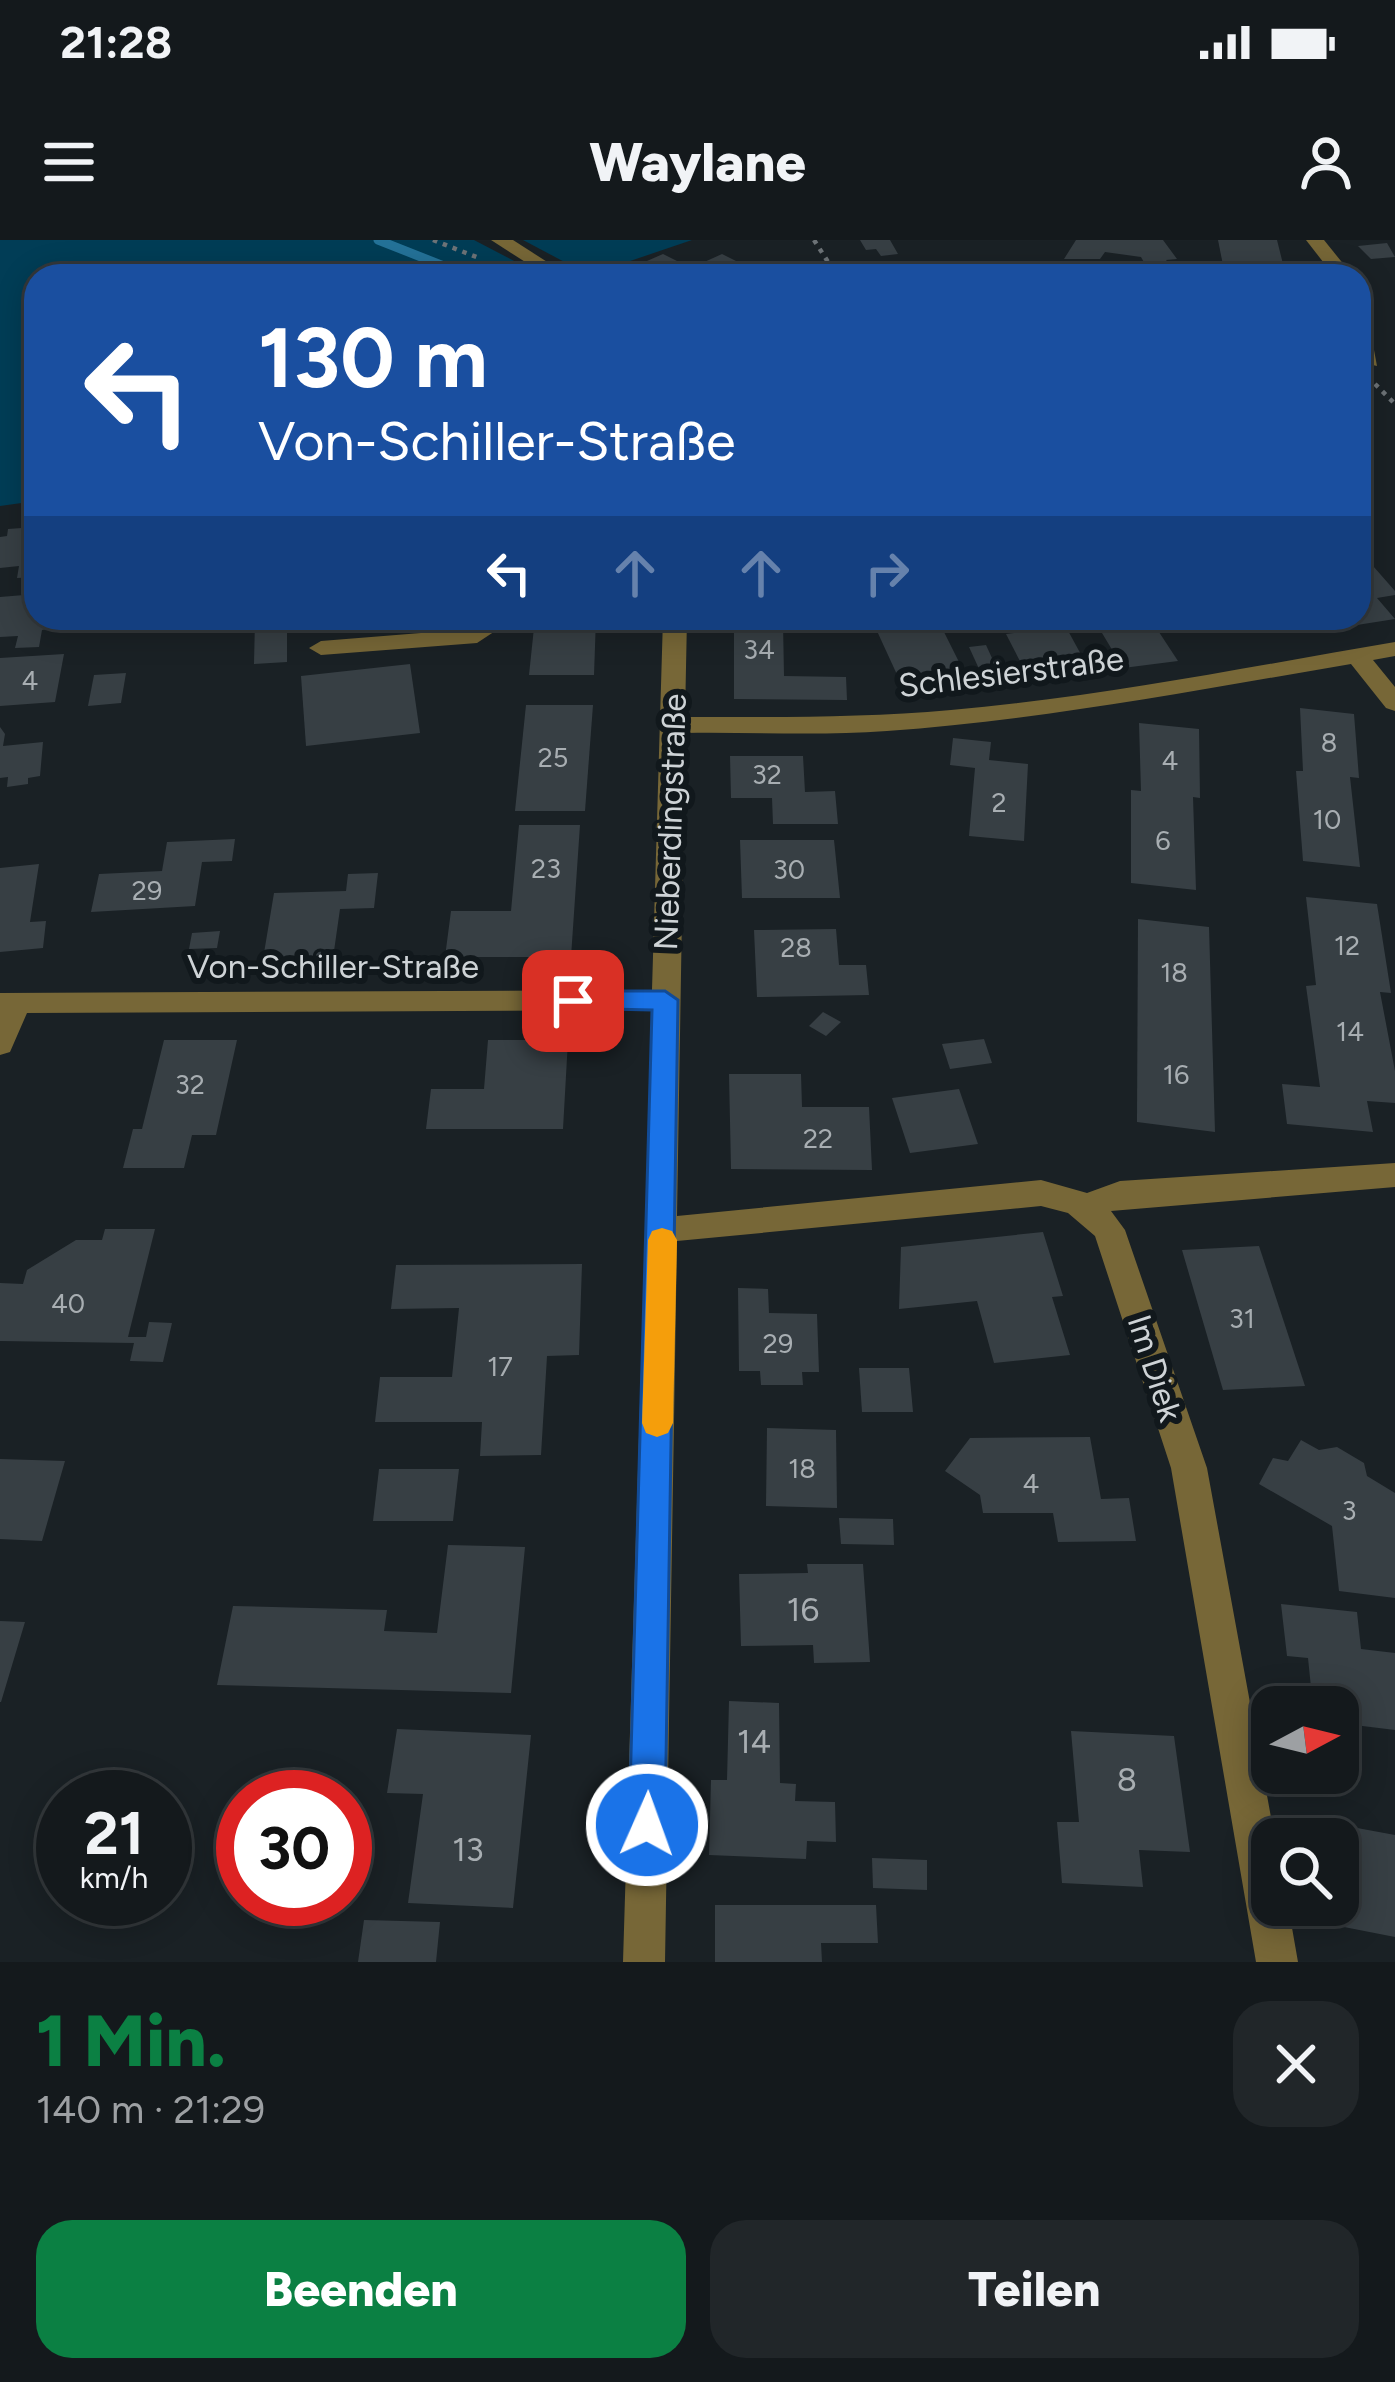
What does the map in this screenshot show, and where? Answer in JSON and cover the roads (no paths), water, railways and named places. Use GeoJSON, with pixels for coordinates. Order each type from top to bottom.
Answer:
{"type":"FeatureCollection","features":[{"type":"Feature","properties":{"kind":"street"},"geometry":{"type":"LineString","coordinates":[[500,240],[540,264]]}},
{"type":"Feature","properties":{"kind":"street"},"geometry":{"type":"LineString","coordinates":[[1315,240],[1334,264]]}},
{"type":"Feature","properties":{"kind":"street"},"geometry":{"type":"LineString","coordinates":[[321,648],[478,637],[487,630]]}},
{"type":"Feature","properties":{"kind":"street","name":"Nieberdingstraße"},"geometry":{"type":"LineString","coordinates":[[644,1962],[675,630]]}},
{"type":"Feature","properties":{"kind":"street","name":"Schlesierstraße"},"geometry":{"type":"LineString","coordinates":[[671,725],[886,724],[970,716],[1228,680],[1395,649]]}},
{"type":"Feature","properties":{"kind":"street"},"geometry":{"type":"LineString","coordinates":[[1356,655],[1395,704]]}},
{"type":"Feature","properties":{"kind":"street","name":"Von-Schiller-Straße"},"geometry":{"type":"LineString","coordinates":[[9,1003],[665,1000]]}},
{"type":"Feature","properties":{"kind":"street"},"geometry":{"type":"LineString","coordinates":[[0,1043],[9,1003]]}},
{"type":"Feature","properties":{"kind":"street"},"geometry":{"type":"LineString","coordinates":[[662,1230],[1041,1192],[1071,1197],[1088,1206],[1120,1194],[1395,1175]]}},
{"type":"Feature","properties":{"kind":"street","name":"Im Diek"},"geometry":{"type":"LineString","coordinates":[[1088,1206],[1109,1230],[1189,1468],[1277,1962]]}},
{"type":"Feature","properties":{"kind":"waterway"},"geometry":{"type":"LineString","coordinates":[[378,240],[439,264]]}}]}
